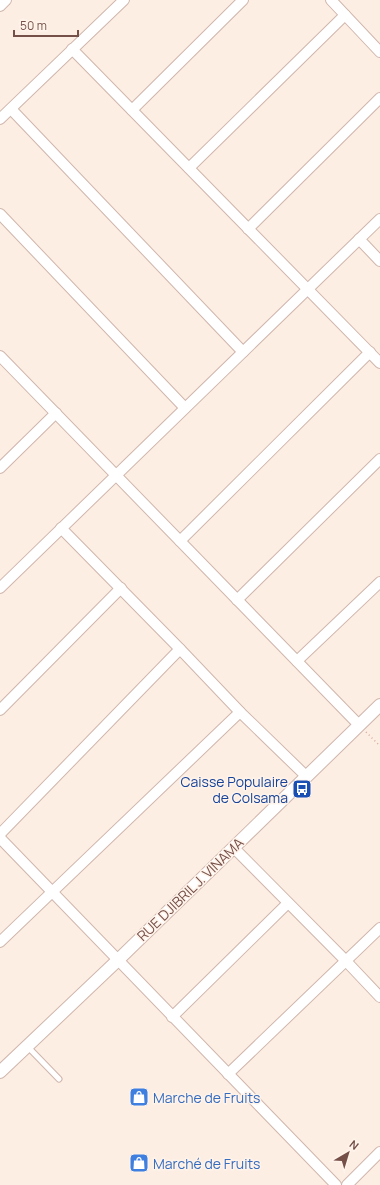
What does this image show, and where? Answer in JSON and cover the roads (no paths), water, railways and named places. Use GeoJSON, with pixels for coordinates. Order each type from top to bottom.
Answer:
{"type":"FeatureCollection","features":[{"type":"Feature","properties":{"kind":"street"},"geometry":{"type":"LineString","coordinates":[[0,6],[6,0]]}},
{"type":"Feature","properties":{"kind":"street"},"geometry":{"type":"LineString","coordinates":[[0,119],[124,0]]}},
{"type":"Feature","properties":{"kind":"street"},"geometry":{"type":"LineString","coordinates":[[132,110],[243,0]]}},
{"type":"Feature","properties":{"kind":"street"},"geometry":{"type":"LineString","coordinates":[[331,0],[380,52]]}},
{"type":"Feature","properties":{"kind":"street"},"geometry":{"type":"LineString","coordinates":[[189,168],[345,15]]}},
{"type":"Feature","properties":{"kind":"street"},"geometry":{"type":"LineString","coordinates":[[72,49],[380,363]]}},
{"type":"Feature","properties":{"kind":"street"},"geometry":{"type":"LineString","coordinates":[[248,229],[380,98]]}},
{"type":"Feature","properties":{"kind":"street"},"geometry":{"type":"LineString","coordinates":[[11,109],[243,352]]}},
{"type":"Feature","properties":{"kind":"street"},"geometry":{"type":"LineString","coordinates":[[0,214],[185,408]]}},
{"type":"Feature","properties":{"kind":"street"},"geometry":{"type":"LineString","coordinates":[[0,588],[380,219]]}},
{"type":"Feature","properties":{"kind":"street"},"geometry":{"type":"LineString","coordinates":[[359,239],[380,261]]}},
{"type":"Feature","properties":{"kind":"street"},"geometry":{"type":"LineString","coordinates":[[180,541],[370,352]]}},
{"type":"Feature","properties":{"kind":"street"},"geometry":{"type":"LineString","coordinates":[[0,356],[359,725]]}},
{"type":"Feature","properties":{"kind":"street"},"geometry":{"type":"LineString","coordinates":[[0,468],[56,413]]}},
{"type":"Feature","properties":{"kind":"street"},"geometry":{"type":"LineString","coordinates":[[237,600],[380,459]]}},
{"type":"Feature","properties":{"kind":"street"},"geometry":{"type":"LineString","coordinates":[[61,528],[240,712],[306,776]]}},
{"type":"Feature","properties":{"kind":"street"},"geometry":{"type":"LineString","coordinates":[[297,661],[380,582]]}},
{"type":"Feature","properties":{"kind":"street"},"geometry":{"type":"LineString","coordinates":[[0,710],[121,588]]}},
{"type":"Feature","properties":{"kind":"street"},"geometry":{"type":"LineString","coordinates":[[0,834],[180,649]]}},
{"type":"Feature","properties":{"kind":"street","name":"RUE DJIBRIL J. VINAMA"},"geometry":{"type":"LineString","coordinates":[[0,1072],[118,960],[380,705]]}},
{"type":"Feature","properties":{"kind":"street"},"geometry":{"type":"LineString","coordinates":[[0,942],[240,712]]}},
{"type":"Feature","properties":{"kind":"street"},"geometry":{"type":"LineString","coordinates":[[0,838],[336,1185]]}},
{"type":"Feature","properties":{"kind":"street"},"geometry":{"type":"LineString","coordinates":[[233,848],[288,902],[380,997]]}},
{"type":"Feature","properties":{"kind":"street"},"geometry":{"type":"LineString","coordinates":[[172,1017],[288,902]]}},
{"type":"Feature","properties":{"kind":"street"},"geometry":{"type":"LineString","coordinates":[[228,1074],[380,928]]}},
{"type":"Feature","properties":{"kind":"street"},"geometry":{"type":"LineString","coordinates":[[347,1185],[380,1152]]}},
{"type":"Feature","properties":{"kind":"lane"},"geometry":{"type":"LineString","coordinates":[[27,1046],[59,1080]]}},
{"type":"Feature","properties":{"kind":"place","name":"Caisse Populaire de Colsama"},"geometry":{"type":"Point","coordinates":[302,789]}},
{"type":"Feature","properties":{"kind":"place","name":"Marche de Fruits"},"geometry":{"type":"Point","coordinates":[139,1097]}},
{"type":"Feature","properties":{"kind":"place","name":"Marché de Fruits"},"geometry":{"type":"Point","coordinates":[139,1163]}}]}
